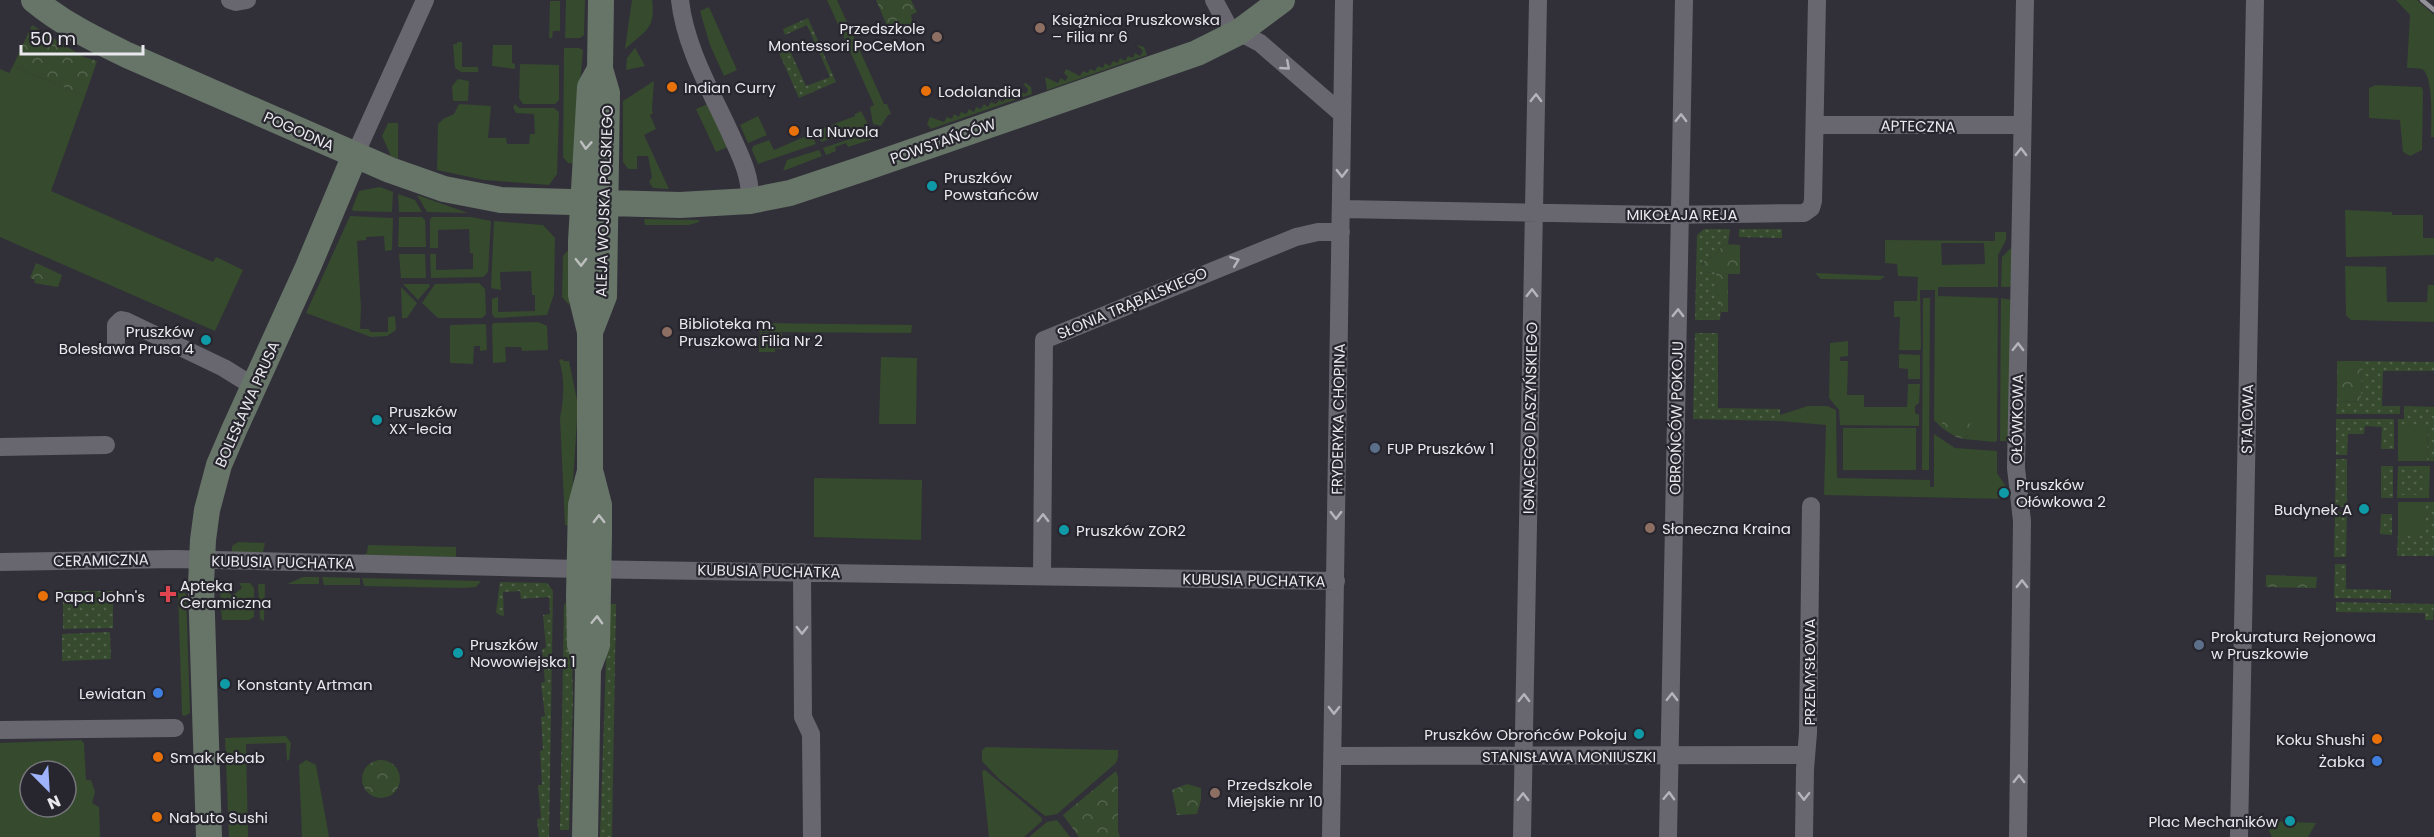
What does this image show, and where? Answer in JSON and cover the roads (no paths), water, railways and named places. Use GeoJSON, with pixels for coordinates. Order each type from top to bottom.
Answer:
{"type":"FeatureCollection","features":[{"type":"Feature","properties":{"kind":"street","name":"POGODNA"},"geometry":{"type":"LineString","coordinates":[[34,0],[86,36],[412,179],[456,192],[501,200],[594,204]]}},
{"type":"Feature","properties":{"kind":"street"},"geometry":{"type":"LineString","coordinates":[[231,0],[236,2],[247,0]]}},
{"type":"Feature","properties":{"kind":"street","name":"BOLESŁAWA PRUSA"},"geometry":{"type":"LineString","coordinates":[[209,837],[201,560],[205,524],[214,482],[253,386],[425,0]]}},
{"type":"Feature","properties":{"kind":"street","name":"ALEJA WOJSKA POLSKIEGO"},"geometry":{"type":"LineString","coordinates":[[585,837],[588,669],[597,645],[589,569],[599,505],[590,471],[590,332],[581,295],[594,204],[590,87],[600,69],[601,0]]}},
{"type":"Feature","properties":{"kind":"street"},"geometry":{"type":"LineString","coordinates":[[680,0],[700,66],[748,174],[750,201]]}},
{"type":"Feature","properties":{"kind":"street"},"geometry":{"type":"LineString","coordinates":[[1214,0],[1225,24],[1260,43],[1342,114]]}},
{"type":"Feature","properties":{"kind":"street","name":"FRYDERYKA CHOPINA"},"geometry":{"type":"LineString","coordinates":[[1331,837],[1344,0]]}},
{"type":"Feature","properties":{"kind":"street","name":"IGNACEGO DASZYŃSKIEGO"},"geometry":{"type":"LineString","coordinates":[[1522,837],[1538,0]]}},
{"type":"Feature","properties":{"kind":"street","name":"OBROŃCÓW POKOJU"},"geometry":{"type":"LineString","coordinates":[[1668,837],[1684,0]]}},
{"type":"Feature","properties":{"kind":"street","name":"MIKOŁAJA REJA"},"geometry":{"type":"LineString","coordinates":[[1342,209],[1799,215],[1808,211],[1813,201],[1817,0]]}},
{"type":"Feature","properties":{"kind":"street","name":"OŁÓWKOWA"},"geometry":{"type":"LineString","coordinates":[[2018,837],[2022,521],[2016,468],[2025,0]]}},
{"type":"Feature","properties":{"kind":"street","name":"STALOWA"},"geometry":{"type":"LineString","coordinates":[[2239,837],[2254,0]]}},
{"type":"Feature","properties":{"kind":"street","name":"POWSTAŃCÓW"},"geometry":{"type":"LineString","coordinates":[[594,204],[705,205],[750,201],[790,193],[1197,53],[1239,32],[1280,1]]}},
{"type":"Feature","properties":{"kind":"street","name":"APTECZNA"},"geometry":{"type":"LineString","coordinates":[[1815,124],[2021,125]]}},
{"type":"Feature","properties":{"kind":"street","name":"SŁONIA TRĄBALSKIEGO"},"geometry":{"type":"LineString","coordinates":[[1042,576],[1044,340],[1302,235],[1341,232]]}},
{"type":"Feature","properties":{"kind":"street"},"geometry":{"type":"LineString","coordinates":[[116,344],[116,325],[121,320],[126,321],[224,368],[253,386]]}},
{"type":"Feature","properties":{"kind":"street"},"geometry":{"type":"LineString","coordinates":[[0,447],[106,445]]}},
{"type":"Feature","properties":{"kind":"street","name":"PRZEMYSŁOWA"},"geometry":{"type":"LineString","coordinates":[[1804,837],[1808,733],[1811,506]]}},
{"type":"Feature","properties":{"kind":"street","name":"KUBUSIA PUCHATKA"},"geometry":{"type":"LineString","coordinates":[[201,560],[589,569],[1336,581]]}},
{"type":"Feature","properties":{"kind":"street","name":"CERAMICZNA"},"geometry":{"type":"LineString","coordinates":[[0,562],[201,560]]}},
{"type":"Feature","properties":{"kind":"street"},"geometry":{"type":"LineString","coordinates":[[802,572],[803,717],[811,734],[812,837]]}},
{"type":"Feature","properties":{"kind":"street"},"geometry":{"type":"LineString","coordinates":[[0,730],[175,728]]}},
{"type":"Feature","properties":{"kind":"street","name":"STANISŁAWA MONIUSZKI"},"geometry":{"type":"LineString","coordinates":[[1333,756],[1806,755]]}},
{"type":"Feature","properties":{"kind":"railway"},"geometry":{"type":"LineString","coordinates":[[2422,0],[2434,10]]}},
{"type":"Feature","properties":{"kind":"place","name":"Książnica Pruszkowska – Filia nr 6"},"geometry":{"type":"Point","coordinates":[1040,28]}},
{"type":"Feature","properties":{"kind":"place","name":"Przedszkole Montessori PoCeMon"},"geometry":{"type":"Point","coordinates":[937,37]}},
{"type":"Feature","properties":{"kind":"place","name":"Indian Curry"},"geometry":{"type":"Point","coordinates":[672,87]}},
{"type":"Feature","properties":{"kind":"place","name":"Lodolandia"},"geometry":{"type":"Point","coordinates":[926,91]}},
{"type":"Feature","properties":{"kind":"place","name":"La Nuvola"},"geometry":{"type":"Point","coordinates":[794,131]}},
{"type":"Feature","properties":{"kind":"place","name":"Pruszków Powstańców"},"geometry":{"type":"Point","coordinates":[932,186]}},
{"type":"Feature","properties":{"kind":"place","name":"Biblioteka m. Pruszkowa Filia Nr 2"},"geometry":{"type":"Point","coordinates":[667,332]}},
{"type":"Feature","properties":{"kind":"place","name":"Pruszków Bolesława Prusa 4"},"geometry":{"type":"Point","coordinates":[206,340]}},
{"type":"Feature","properties":{"kind":"place","name":"Pruszków XX-lecia"},"geometry":{"type":"Point","coordinates":[377,420]}},
{"type":"Feature","properties":{"kind":"place","name":"FUP Pruszków 1"},"geometry":{"type":"Point","coordinates":[1375,448]}},
{"type":"Feature","properties":{"kind":"place","name":"Pruszków Ołówkowa 2"},"geometry":{"type":"Point","coordinates":[2004,493]}},
{"type":"Feature","properties":{"kind":"place","name":"Budynek A"},"geometry":{"type":"Point","coordinates":[2364,509]}},
{"type":"Feature","properties":{"kind":"place","name":"Słoneczna Kraina"},"geometry":{"type":"Point","coordinates":[1650,528]}},
{"type":"Feature","properties":{"kind":"place","name":"Pruszków ZOR2"},"geometry":{"type":"Point","coordinates":[1064,530]}},
{"type":"Feature","properties":{"kind":"place","name":"Apteka Ceramiczna"},"geometry":{"type":"Point","coordinates":[168,594]}},
{"type":"Feature","properties":{"kind":"place","name":"Papa John's"},"geometry":{"type":"Point","coordinates":[43,596]}},
{"type":"Feature","properties":{"kind":"place","name":"Prokuratura Rejonowa w Pruszkowie"},"geometry":{"type":"Point","coordinates":[2199,645]}},
{"type":"Feature","properties":{"kind":"place","name":"Pruszków Nowowiejska 1"},"geometry":{"type":"Point","coordinates":[458,653]}},
{"type":"Feature","properties":{"kind":"place","name":"Konstanty Artman"},"geometry":{"type":"Point","coordinates":[225,684]}},
{"type":"Feature","properties":{"kind":"place","name":"Lewiatan"},"geometry":{"type":"Point","coordinates":[158,693]}},
{"type":"Feature","properties":{"kind":"place","name":"Pruszków Obrońców Pokoju"},"geometry":{"type":"Point","coordinates":[1639,734]}},
{"type":"Feature","properties":{"kind":"place","name":"Koku Shushi"},"geometry":{"type":"Point","coordinates":[2377,739]}},
{"type":"Feature","properties":{"kind":"place","name":"Smak Kebab"},"geometry":{"type":"Point","coordinates":[158,757]}},
{"type":"Feature","properties":{"kind":"place","name":"Żabka"},"geometry":{"type":"Point","coordinates":[2377,761]}},
{"type":"Feature","properties":{"kind":"place","name":"Przedszkole Miejskie nr 10"},"geometry":{"type":"Point","coordinates":[1215,793]}},
{"type":"Feature","properties":{"kind":"place","name":"Nabuto Sushi"},"geometry":{"type":"Point","coordinates":[157,817]}},
{"type":"Feature","properties":{"kind":"place","name":"Plac Mechaników"},"geometry":{"type":"Point","coordinates":[2290,821]}}]}
